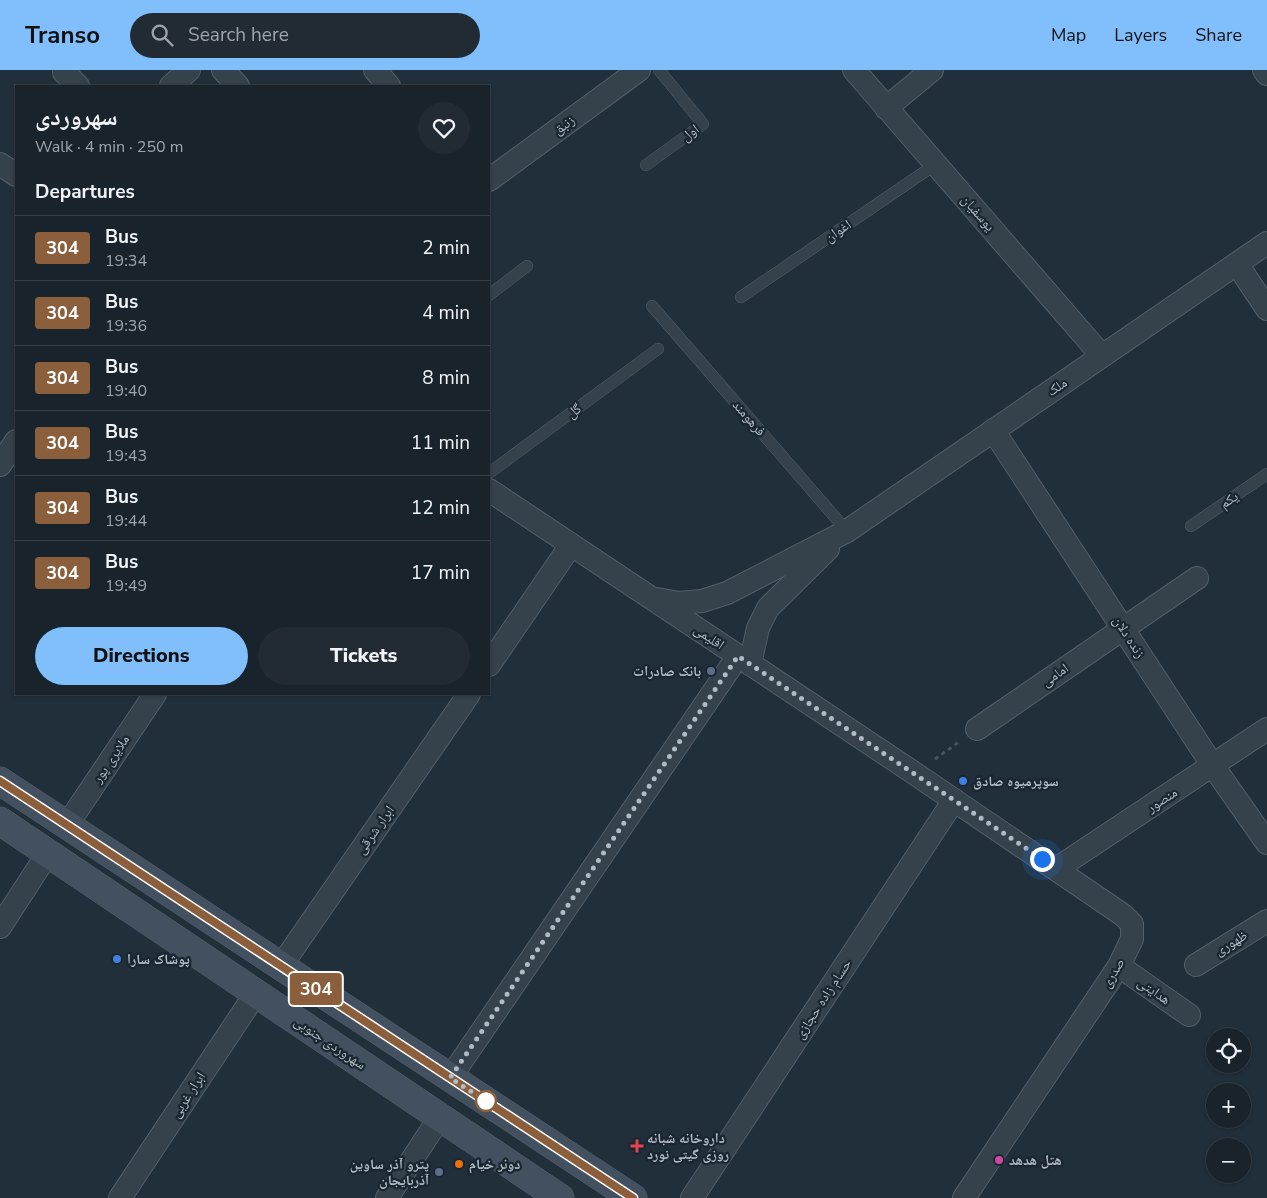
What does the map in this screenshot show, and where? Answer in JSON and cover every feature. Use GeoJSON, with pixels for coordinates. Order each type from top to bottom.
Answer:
{"type":"FeatureCollection","features":[{"type":"Feature","properties":{"kind":"main road"},"geometry":{"type":"LineString","coordinates":[[0,781],[633,1198]]}},
{"type":"Feature","properties":{"kind":"main road","name":"سهروردی جنوبی"},"geometry":{"type":"LineString","coordinates":[[0,821],[560,1198]]}},
{"type":"Feature","properties":{"kind":"main road"},"geometry":{"type":"LineString","coordinates":[[48,853],[67,825]]}},
{"type":"Feature","properties":{"kind":"street"},"geometry":{"type":"LineString","coordinates":[[172,85],[189,70]]}},
{"type":"Feature","properties":{"kind":"street"},"geometry":{"type":"LineString","coordinates":[[224,70],[237,85]]}},
{"type":"Feature","properties":{"kind":"street","name":"یوسفیان"},"geometry":{"type":"LineString","coordinates":[[854,70],[1102,356]]}},
{"type":"Feature","properties":{"kind":"street"},"geometry":{"type":"LineString","coordinates":[[886,108],[932,70]]}},
{"type":"Feature","properties":{"kind":"street"},"geometry":{"type":"LineString","coordinates":[[1264,70],[1267,74]]}},
{"type":"Feature","properties":{"kind":"street","name":"زنبق"},"geometry":{"type":"LineString","coordinates":[[490,179],[628,73]]}},
{"type":"Feature","properties":{"kind":"street"},"geometry":{"type":"LineString","coordinates":[[0,164],[15,174]]}},
{"type":"Feature","properties":{"kind":"street","name":"ملک"},"geometry":{"type":"LineString","coordinates":[[847,531],[1267,243]]}},
{"type":"Feature","properties":{"kind":"street"},"geometry":{"type":"LineString","coordinates":[[1237,264],[1267,309]]}},
{"type":"Feature","properties":{"kind":"street","name":"زنده دلان"},"geometry":{"type":"LineString","coordinates":[[993,430],[1213,766],[1267,843]]}},
{"type":"Feature","properties":{"kind":"street"},"geometry":{"type":"LineString","coordinates":[[0,465],[15,442]]}},
{"type":"Feature","properties":{"kind":"street","name":"اقلیمی"},"geometry":{"type":"LineString","coordinates":[[490,491],[954,800]]}},
{"type":"Feature","properties":{"kind":"street"},"geometry":{"type":"LineString","coordinates":[[651,598],[680,603],[702,601],[727,594],[847,531]]}},
{"type":"Feature","properties":{"kind":"street"},"geometry":{"type":"LineString","coordinates":[[450,1078],[744,660],[768,608],[783,591],[847,531]]}},
{"type":"Feature","properties":{"kind":"street"},"geometry":{"type":"LineString","coordinates":[[490,664],[571,545]]}},
{"type":"Feature","properties":{"kind":"street","name":"امامی"},"geometry":{"type":"LineString","coordinates":[[977,729],[1197,578]]}},
{"type":"Feature","properties":{"kind":"street","name":"ملایری پور"},"geometry":{"type":"LineString","coordinates":[[67,825],[154,695]]}},
{"type":"Feature","properties":{"kind":"street","name":"ابرار شرقی"},"geometry":{"type":"LineString","coordinates":[[281,966],[468,695]]}},
{"type":"Feature","properties":{"kind":"street","name":"منصور"},"geometry":{"type":"LineString","coordinates":[[1056,869],[1267,729]]}},
{"type":"Feature","properties":{"kind":"street","name":"صدری"},"geometry":{"type":"LineString","coordinates":[[954,800],[1123,915],[1132,924],[1132,939],[1119,966],[964,1198]]}},
{"type":"Feature","properties":{"kind":"street","name":"حسام زاده حجازی"},"geometry":{"type":"LineString","coordinates":[[692,1198],[954,800]]}},
{"type":"Feature","properties":{"kind":"street"},"geometry":{"type":"LineString","coordinates":[[0,927],[48,853]]}},
{"type":"Feature","properties":{"kind":"street","name":"ظهوری"},"geometry":{"type":"LineString","coordinates":[[1196,965],[1267,921]]}},
{"type":"Feature","properties":{"kind":"street","name":"هدایتی"},"geometry":{"type":"LineString","coordinates":[[1119,966],[1189,1015]]}},
{"type":"Feature","properties":{"kind":"street","name":"ابرار غربی"},"geometry":{"type":"LineString","coordinates":[[120,1198],[256,993]]}},
{"type":"Feature","properties":{"kind":"street"},"geometry":{"type":"LineString","coordinates":[[387,1198],[440,1117]]}},
{"type":"Feature","properties":{"kind":"lane","name":"اول"},"geometry":{"type":"LineString","coordinates":[[646,165],[703,124],[659,70]]}},
{"type":"Feature","properties":{"kind":"lane","name":"اغوان"},"geometry":{"type":"LineString","coordinates":[[741,298],[936,164]]}},
{"type":"Feature","properties":{"kind":"lane"},"geometry":{"type":"LineString","coordinates":[[490,294],[527,266]]}},
{"type":"Feature","properties":{"kind":"lane","name":"فرهومند"},"geometry":{"type":"LineString","coordinates":[[652,306],[847,531]]}},
{"type":"Feature","properties":{"kind":"lane","name":"گل"},"geometry":{"type":"LineString","coordinates":[[490,471],[658,349]]}},
{"type":"Feature","properties":{"kind":"lane","name":"یکم"},"geometry":{"type":"LineString","coordinates":[[1191,526],[1267,474]]}},
{"type":"Feature","properties":{"kind":"path"},"geometry":{"type":"LineString","coordinates":[[914,774],[977,729]]}},
{"type":"Feature","properties":{"kind":"bus line","name":"304"},"geometry":{"type":"LineString","coordinates":[[0,781],[633,1198]]}},
{"type":"Feature","properties":{"kind":"place","name":"بانک صادرات"},"geometry":{"type":"Point","coordinates":[711,671]}},
{"type":"Feature","properties":{"kind":"place","name":"سوپرمیوه صادق"},"geometry":{"type":"Point","coordinates":[963,781]}},
{"type":"Feature","properties":{"kind":"place","name":"پوشاک سارا"},"geometry":{"type":"Point","coordinates":[117,959]}},
{"type":"Feature","properties":{"kind":"place","name":"داروخانه شبانه روزی گیتی نورد"},"geometry":{"type":"Point","coordinates":[637,1146]}},
{"type":"Feature","properties":{"kind":"place","name":"هتل هدهد"},"geometry":{"type":"Point","coordinates":[999,1160]}},
{"type":"Feature","properties":{"kind":"place","name":"دونر خیام"},"geometry":{"type":"Point","coordinates":[459,1164]}},
{"type":"Feature","properties":{"kind":"place","name":"پترو آذر ساوین آذربایجان"},"geometry":{"type":"Point","coordinates":[439,1172]}},
{"type":"Feature","properties":{"kind":"route"},"geometry":{"type":"LineString","coordinates":[[486,1101],[450,1078],[738,656],[1042,859]]}}]}
